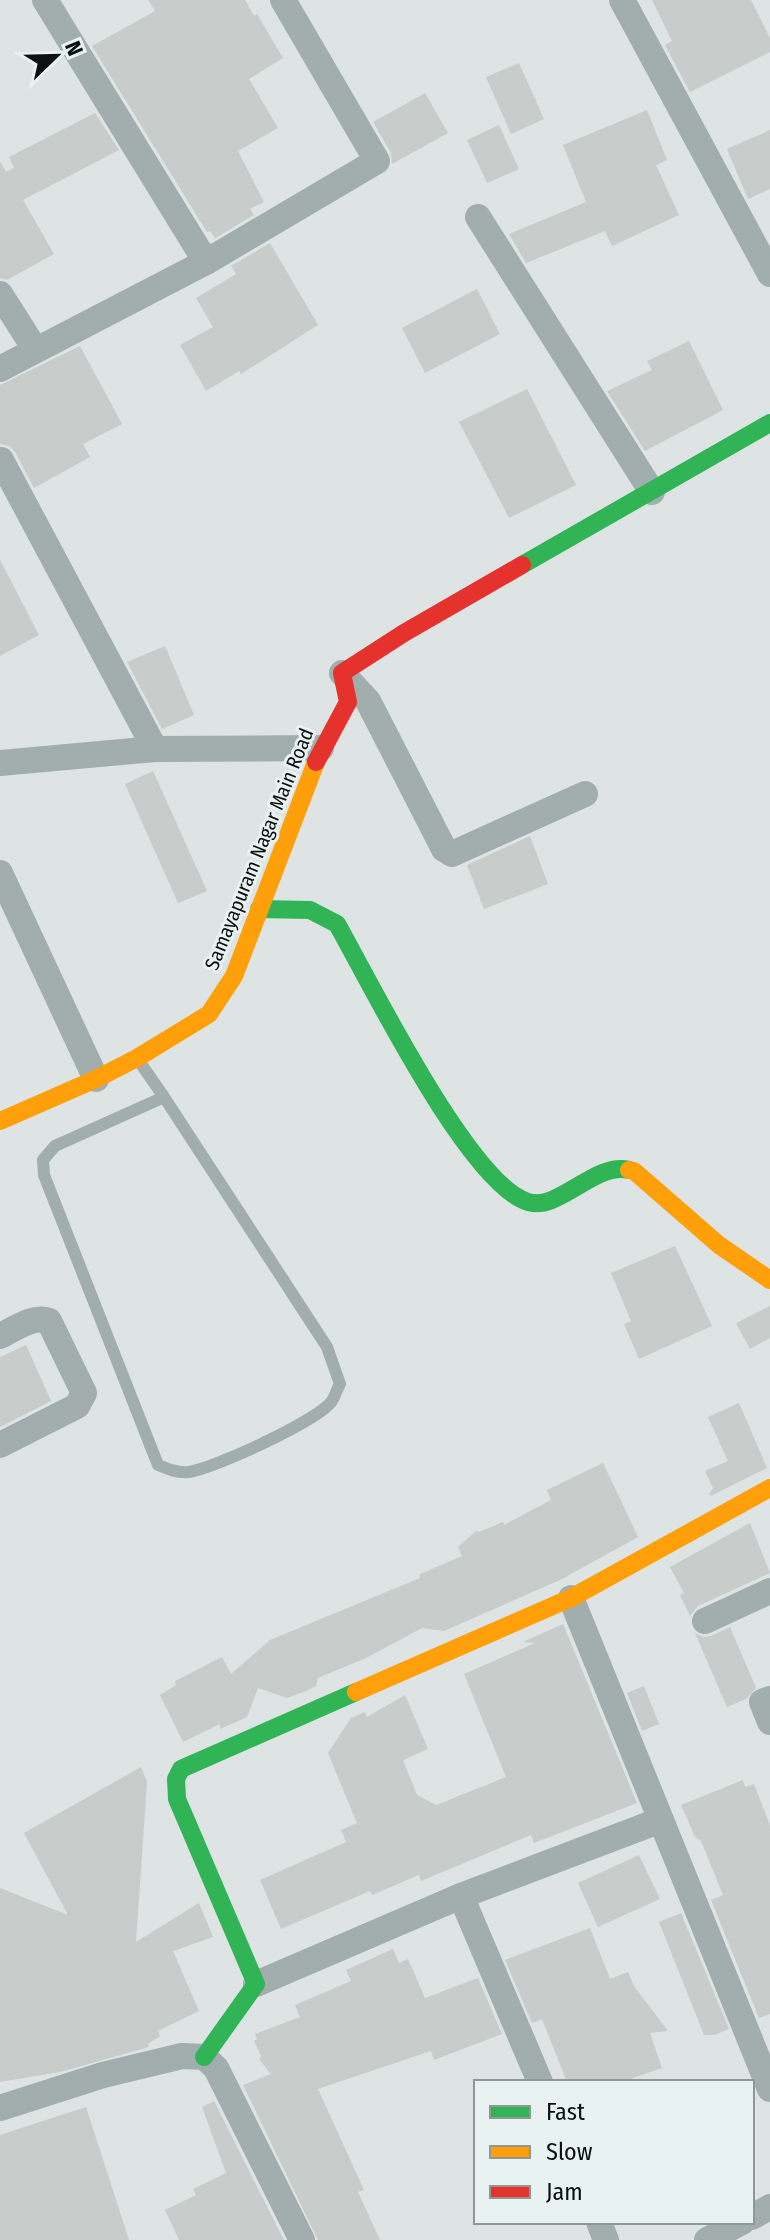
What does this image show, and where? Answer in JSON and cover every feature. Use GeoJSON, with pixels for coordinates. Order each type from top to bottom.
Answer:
{"type":"FeatureCollection","features":[{"type":"Feature","properties":{"kind":"street"},"geometry":{"type":"LineString","coordinates":[[45,0],[206,262]]}},
{"type":"Feature","properties":{"kind":"street"},"geometry":{"type":"LineString","coordinates":[[0,369],[206,262],[377,161],[283,0]]}},
{"type":"Feature","properties":{"kind":"street"},"geometry":{"type":"LineString","coordinates":[[622,0],[770,274]]}},
{"type":"Feature","properties":{"kind":"street"},"geometry":{"type":"LineString","coordinates":[[478,217],[652,492]]}},
{"type":"Feature","properties":{"kind":"street"},"geometry":{"type":"LineString","coordinates":[[0,294],[35,349]]}},
{"type":"Feature","properties":{"kind":"street"},"geometry":{"type":"LineString","coordinates":[[585,794],[452,854],[444,849],[368,701],[342,673],[404,633],[770,423]]}},
{"type":"Feature","properties":{"kind":"street"},"geometry":{"type":"LineString","coordinates":[[1,460],[155,749]]}},
{"type":"Feature","properties":{"kind":"street","name":"Samayapuram Nagar Main Road"},"geometry":{"type":"LineString","coordinates":[[0,1121],[96,1079],[209,1014],[234,976],[321,748],[348,702],[342,673]]}},
{"type":"Feature","properties":{"kind":"street"},"geometry":{"type":"LineString","coordinates":[[0,763],[155,749],[321,748]]}},
{"type":"Feature","properties":{"kind":"street"},"geometry":{"type":"LineString","coordinates":[[0,873],[96,1079]]}},
{"type":"Feature","properties":{"kind":"street"},"geometry":{"type":"LineString","coordinates":[[259,909],[315,910],[337,924],[449,1123],[511,1193],[526,1202],[540,1204],[608,1171],[622,1168],[634,1171],[719,1245],[770,1280]]}},
{"type":"Feature","properties":{"kind":"street"},"geometry":{"type":"LineString","coordinates":[[0,1336],[34,1320],[49,1321],[84,1393],[77,1406],[0,1445]]}},
{"type":"Feature","properties":{"kind":"street"},"geometry":{"type":"LineString","coordinates":[[256,1984],[177,1799],[176,1779],[181,1769],[571,1598],[770,1488]]}},
{"type":"Feature","properties":{"kind":"street"},"geometry":{"type":"LineString","coordinates":[[705,1621],[770,1591]]}},
{"type":"Feature","properties":{"kind":"street"},"geometry":{"type":"LineString","coordinates":[[571,1598],[770,2089]]}},
{"type":"Feature","properties":{"kind":"street"},"geometry":{"type":"LineString","coordinates":[[770,1699],[762,1702],[770,1722]]}},
{"type":"Feature","properties":{"kind":"street"},"geometry":{"type":"LineString","coordinates":[[204,2057],[256,1984],[461,1896],[661,1820]]}},
{"type":"Feature","properties":{"kind":"street"},"geometry":{"type":"LineString","coordinates":[[461,1896],[539,2080]]}},
{"type":"Feature","properties":{"kind":"street"},"geometry":{"type":"LineString","coordinates":[[0,2108],[103,2075],[182,2056],[204,2057],[216,2068],[302,2240]]}},
{"type":"Feature","properties":{"kind":"street"},"geometry":{"type":"LineString","coordinates":[[707,2240],[738,2224]]}},
{"type":"Feature","properties":{"kind":"lane"},"geometry":{"type":"LineString","coordinates":[[137,1058],[164,1097],[327,1347],[340,1384],[331,1403],[297,1425],[233,1456],[189,1472],[173,1471],[158,1465],[44,1175],[43,1160],[55,1146],[164,1097]]}},
{"type":"Feature","properties":{"kind":"building"},"geometry":{"type":"Polygon","coordinates":[[[148,0],[245,0],[283,58],[249,79],[278,128],[238,151],[264,202],[250,209],[254,215],[215,238],[210,231],[207,232],[92,46],[155,11],[148,0]]]}},
{"type":"Feature","properties":{"kind":"building"},"geometry":{"type":"Polygon","coordinates":[[[652,0],[751,0],[770,38],[770,52],[690,92],[665,45],[672,41],[652,0]]]}},
{"type":"Feature","properties":{"kind":"building"},"geometry":{"type":"Polygon","coordinates":[[[519,63],[544,119],[511,134],[486,77],[519,63]]]}},
{"type":"Feature","properties":{"kind":"building"},"geometry":{"type":"Polygon","coordinates":[[[425,93],[448,133],[392,164],[391,153],[373,122],[425,93]]]}},
{"type":"Feature","properties":{"kind":"building"},"geometry":{"type":"Polygon","coordinates":[[[647,110],[667,160],[656,165],[679,215],[612,246],[605,231],[526,263],[509,234],[586,202],[563,145],[647,110]]]}},
{"type":"Feature","properties":{"kind":"building"},"geometry":{"type":"Polygon","coordinates":[[[95,113],[119,150],[23,200],[54,254],[7,280],[0,278],[0,161],[6,172],[14,168],[9,157],[95,113]]]}},
{"type":"Feature","properties":{"kind":"building"},"geometry":{"type":"Polygon","coordinates":[[[499,125],[519,169],[487,183],[467,140],[499,125]]]}},
{"type":"Feature","properties":{"kind":"building"},"geometry":{"type":"Polygon","coordinates":[[[770,130],[770,189],[748,199],[727,149],[770,130]]]}},
{"type":"Feature","properties":{"kind":"building"},"geometry":{"type":"Polygon","coordinates":[[[270,243],[318,325],[241,374],[239,371],[206,391],[180,345],[213,327],[196,298],[236,274],[231,266],[270,243]]]}},
{"type":"Feature","properties":{"kind":"building"},"geometry":{"type":"Polygon","coordinates":[[[477,289],[500,334],[425,373],[402,328],[477,289]]]}},
{"type":"Feature","properties":{"kind":"building"},"geometry":{"type":"Polygon","coordinates":[[[689,341],[723,410],[645,451],[607,391],[652,370],[647,361],[689,341]]]}},
{"type":"Feature","properties":{"kind":"building"},"geometry":{"type":"Polygon","coordinates":[[[80,346],[122,424],[83,444],[90,457],[34,488],[15,452],[9,446],[0,444],[0,385],[80,346]]]}},
{"type":"Feature","properties":{"kind":"building"},"geometry":{"type":"Polygon","coordinates":[[[527,389],[576,485],[509,518],[459,422],[527,389]]]}},
{"type":"Feature","properties":{"kind":"building"},"geometry":{"type":"Polygon","coordinates":[[[0,560],[39,635],[0,656],[0,560]]]}},
{"type":"Feature","properties":{"kind":"building"},"geometry":{"type":"Polygon","coordinates":[[[165,646],[194,715],[162,729],[127,662],[165,646]]]}},
{"type":"Feature","properties":{"kind":"building"},"geometry":{"type":"Polygon","coordinates":[[[153,771],[207,891],[178,903],[125,784],[153,771]]]}},
{"type":"Feature","properties":{"kind":"building"},"geometry":{"type":"Polygon","coordinates":[[[530,836],[548,884],[484,909],[467,865],[530,836]]]}},
{"type":"Feature","properties":{"kind":"building"},"geometry":{"type":"Polygon","coordinates":[[[675,1246],[712,1326],[639,1359],[624,1324],[631,1321],[611,1273],[675,1246]]]}},
{"type":"Feature","properties":{"kind":"building"},"geometry":{"type":"Polygon","coordinates":[[[770,1306],[770,1338],[750,1349],[736,1323],[770,1306]]]}},
{"type":"Feature","properties":{"kind":"building"},"geometry":{"type":"Polygon","coordinates":[[[26,1345],[51,1401],[0,1427],[0,1357],[26,1345]]]}},
{"type":"Feature","properties":{"kind":"building"},"geometry":{"type":"Polygon","coordinates":[[[739,1403],[767,1468],[711,1496],[709,1494],[713,1488],[705,1471],[728,1461],[708,1417],[739,1403]]]}},
{"type":"Feature","properties":{"kind":"building"},"geometry":{"type":"Polygon","coordinates":[[[603,1463],[638,1537],[562,1579],[444,1631],[422,1628],[366,1658],[318,1678],[316,1686],[306,1691],[287,1698],[258,1688],[247,1717],[220,1729],[220,1724],[183,1742],[160,1695],[176,1685],[175,1681],[222,1657],[231,1674],[270,1640],[420,1578],[420,1574],[462,1556],[458,1547],[476,1531],[503,1522],[504,1525],[551,1500],[547,1490],[603,1463]]]}},
{"type":"Feature","properties":{"kind":"building"},"geometry":{"type":"Polygon","coordinates":[[[750,1523],[770,1573],[698,1606],[690,1616],[680,1595],[684,1593],[670,1567],[750,1523]]]}},
{"type":"Feature","properties":{"kind":"building"},"geometry":{"type":"Polygon","coordinates":[[[563,1624],[637,1803],[534,1843],[531,1835],[421,1881],[419,1875],[372,1895],[370,1891],[281,1929],[260,1880],[346,1842],[341,1830],[357,1823],[328,1753],[351,1718],[365,1712],[367,1717],[405,1695],[428,1749],[403,1760],[417,1795],[436,1805],[506,1777],[464,1674],[535,1643],[523,1642],[563,1624]]]}},
{"type":"Feature","properties":{"kind":"building"},"geometry":{"type":"Polygon","coordinates":[[[730,1627],[756,1688],[746,1699],[727,1707],[695,1633],[703,1637],[711,1636],[730,1627]]]}},
{"type":"Feature","properties":{"kind":"building"},"geometry":{"type":"Polygon","coordinates":[[[644,1686],[659,1724],[642,1731],[627,1693],[644,1686]]]}},
{"type":"Feature","properties":{"kind":"building"},"geometry":{"type":"Polygon","coordinates":[[[141,1767],[147,1782],[136,1942],[199,1903],[213,1937],[173,1951],[199,2011],[158,2031],[160,2036],[148,2044],[149,2047],[60,2072],[0,2082],[0,1888],[68,1915],[24,1833],[141,1767]]]}},
{"type":"Feature","properties":{"kind":"building"},"geometry":{"type":"Polygon","coordinates":[[[743,1780],[745,1787],[754,1784],[770,1825],[770,2014],[759,2018],[711,1900],[723,1895],[701,1841],[695,1837],[681,1805],[743,1780]]]}},
{"type":"Feature","properties":{"kind":"building"},"geometry":{"type":"Polygon","coordinates":[[[639,1855],[660,1899],[598,1927],[578,1883],[639,1855]]]}},
{"type":"Feature","properties":{"kind":"building"},"geometry":{"type":"Polygon","coordinates":[[[681,1913],[729,2029],[714,2035],[704,2035],[659,1922],[681,1913]]]}},
{"type":"Feature","properties":{"kind":"building"},"geometry":{"type":"Polygon","coordinates":[[[590,1928],[610,1979],[628,1972],[634,1986],[668,2031],[650,2033],[662,2068],[628,2080],[566,2080],[542,2019],[532,2023],[505,1960],[590,1928]]]}},
{"type":"Feature","properties":{"kind":"building"},"geometry":{"type":"Polygon","coordinates":[[[393,1949],[399,1963],[408,1959],[425,1998],[478,1978],[502,2034],[434,2060],[431,2051],[318,2089],[364,2190],[358,2192],[380,2240],[318,2240],[243,2085],[271,2074],[259,2059],[261,2056],[254,2041],[257,2039],[255,2034],[300,2017],[295,2005],[351,1981],[346,1970],[393,1949]]]}},
{"type":"Feature","properties":{"kind":"building"},"geometry":{"type":"Polygon","coordinates":[[[214,2101],[284,2240],[179,2240],[165,2210],[196,2195],[193,2189],[226,2173],[202,2107],[214,2101]]]}},
{"type":"Feature","properties":{"kind":"building"},"geometry":{"type":"Polygon","coordinates":[[[86,2107],[129,2240],[0,2240],[0,2135],[86,2107]]]}},
{"type":"Feature","properties":{"kind":"traffic: fast"},"geometry":{"type":"LineString","coordinates":[[522,565],[770,423]]}},
{"type":"Feature","properties":{"kind":"traffic: fast"},"geometry":{"type":"LineString","coordinates":[[259,909],[310,910],[337,924],[396,1033],[450,1121],[504,1187],[528,1202],[540,1203],[604,1173],[616,1169],[629,1170]]}},
{"type":"Feature","properties":{"kind":"traffic: fast"},"geometry":{"type":"LineString","coordinates":[[204,2057],[256,1984],[177,1799],[176,1779],[181,1769],[356,1692]]}},
{"type":"Feature","properties":{"kind":"traffic: slow"},"geometry":{"type":"LineString","coordinates":[[0,1121],[96,1079],[209,1014],[234,976],[316,762]]}},
{"type":"Feature","properties":{"kind":"traffic: slow"},"geometry":{"type":"LineString","coordinates":[[629,1170],[634,1171],[719,1245],[770,1280]]}},
{"type":"Feature","properties":{"kind":"traffic: slow"},"geometry":{"type":"LineString","coordinates":[[356,1692],[571,1598],[770,1488]]}},
{"type":"Feature","properties":{"kind":"traffic: jam"},"geometry":{"type":"LineString","coordinates":[[316,762],[348,702],[342,673],[404,633],[522,565]]}}]}
